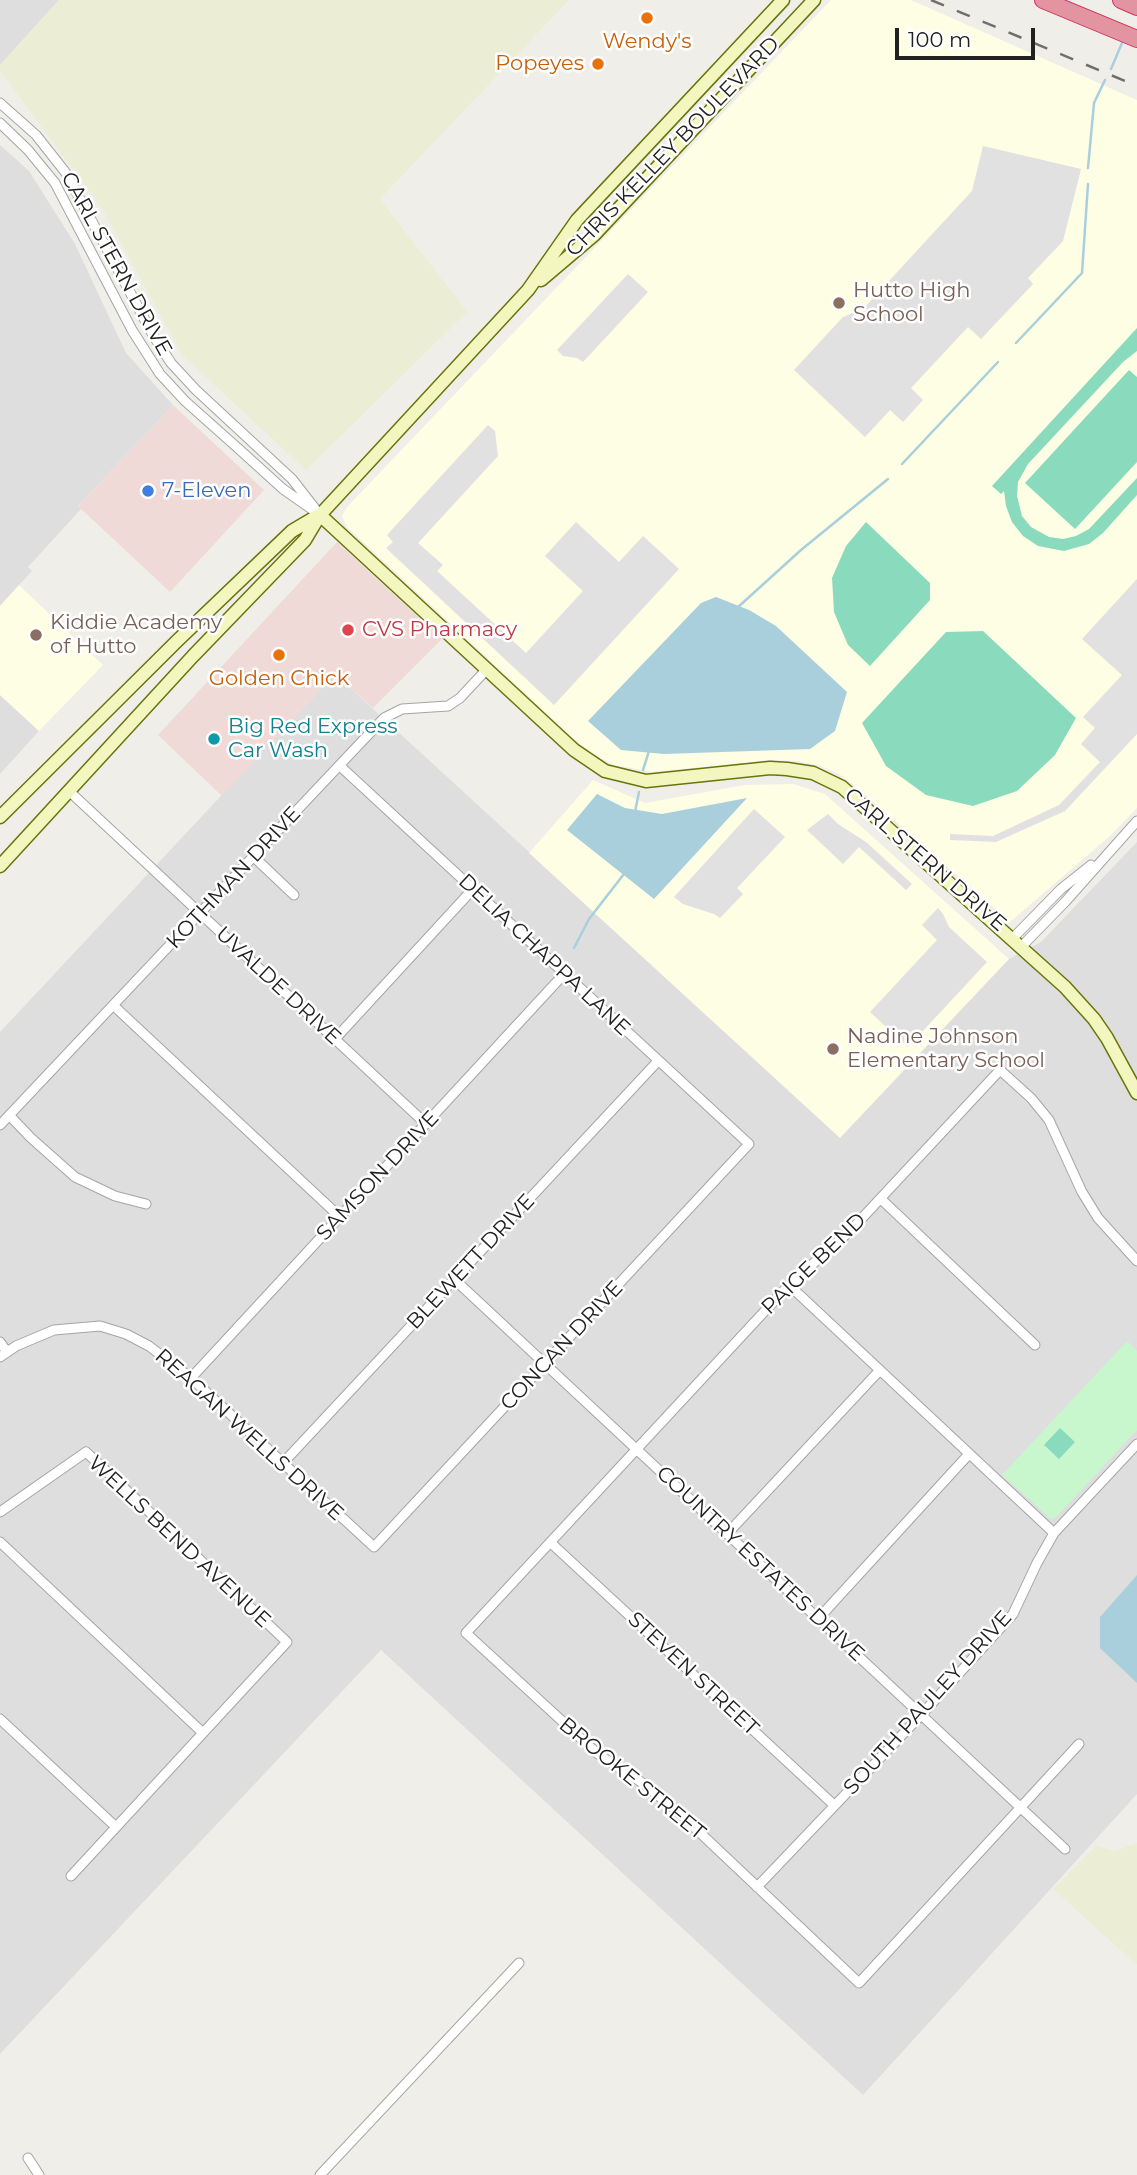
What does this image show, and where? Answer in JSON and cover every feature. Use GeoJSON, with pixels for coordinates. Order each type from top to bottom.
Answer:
{"type":"FeatureCollection","features":[{"type":"Feature","properties":{"kind":"highway"},"geometry":{"type":"LineString","coordinates":[[1043,0],[1137,39]]}},
{"type":"Feature","properties":{"kind":"highway"},"geometry":{"type":"LineString","coordinates":[[1121,0],[1137,7]]}},
{"type":"Feature","properties":{"kind":"main road","name":"CHRIS KELLEY BOULEVARD"},"geometry":{"type":"LineString","coordinates":[[528,290],[577,220],[783,0]]}},
{"type":"Feature","properties":{"kind":"main road","name":"CHRIS KELLEY BOULEVARD"},"geometry":{"type":"LineString","coordinates":[[0,866],[192,656],[305,540],[320,515],[528,290],[594,235],[814,0]]}},
{"type":"Feature","properties":{"kind":"main road","name":"CHRIS KELLEY BOULEVARD"},"geometry":{"type":"LineString","coordinates":[[0,817],[292,531],[320,515]]}},
{"type":"Feature","properties":{"kind":"main road","name":"CARL STERN DRIVE"},"geometry":{"type":"LineString","coordinates":[[320,515],[574,750],[598,767],[618,776],[646,782],[787,769],[813,773],[853,794],[1065,987],[1107,1038],[1137,1093]]}},
{"type":"Feature","properties":{"kind":"street","name":"CARL STERN DRIVE"},"geometry":{"type":"LineString","coordinates":[[0,103],[36,135],[66,173],[153,335],[171,363],[196,390],[292,479],[320,515]]}},
{"type":"Feature","properties":{"kind":"street","name":"CARL STERN DRIVE"},"geometry":{"type":"LineString","coordinates":[[0,123],[28,150],[55,183],[132,330],[160,374],[185,401],[283,489],[320,515]]}},
{"type":"Feature","properties":{"kind":"street","name":"KOTHMAN DRIVE"},"geometry":{"type":"LineString","coordinates":[[0,1125],[392,712],[448,706],[460,698],[487,669]]}},
{"type":"Feature","properties":{"kind":"street","name":"DELIA CHAPPA LANE"},"geometry":{"type":"LineString","coordinates":[[340,766],[749,1144]]}},
{"type":"Feature","properties":{"kind":"street","name":"UVALDE DRIVE"},"geometry":{"type":"LineString","coordinates":[[69,791],[426,1124]]}},
{"type":"Feature","properties":{"kind":"street"},"geometry":{"type":"LineString","coordinates":[[1017,942],[1065,902],[1137,821]]}},
{"type":"Feature","properties":{"kind":"street"},"geometry":{"type":"LineString","coordinates":[[254,857],[294,895]]}},
{"type":"Feature","properties":{"kind":"street"},"geometry":{"type":"LineString","coordinates":[[335,1039],[473,889]]}},
{"type":"Feature","properties":{"kind":"street","name":"SAMSON DRIVE"},"geometry":{"type":"LineString","coordinates":[[191,1378],[565,974]]}},
{"type":"Feature","properties":{"kind":"street"},"geometry":{"type":"LineString","coordinates":[[114,1006],[340,1217]]}},
{"type":"Feature","properties":{"kind":"street","name":"BLEWETT DRIVE"},"geometry":{"type":"LineString","coordinates":[[283,1463],[658,1061]]}},
{"type":"Feature","properties":{"kind":"street","name":"PAIGE BEND"},"geometry":{"type":"LineString","coordinates":[[466,1633],[789,1285],[851,1230],[1000,1070],[1031,1098],[1049,1120],[1082,1192],[1098,1218],[1137,1261]]}},
{"type":"Feature","properties":{"kind":"street"},"geometry":{"type":"LineString","coordinates":[[10,1116],[30,1138],[75,1177],[116,1196],[146,1204]]}},
{"type":"Feature","properties":{"kind":"street","name":"CONCAN DRIVE"},"geometry":{"type":"LineString","coordinates":[[374,1547],[749,1144]]}},
{"type":"Feature","properties":{"kind":"street"},"geometry":{"type":"LineString","coordinates":[[881,1199],[1035,1345]]}},
{"type":"Feature","properties":{"kind":"street","name":"COUNTRY ESTATES DRIVE"},"geometry":{"type":"LineString","coordinates":[[454,1279],[1065,1849]]}},
{"type":"Feature","properties":{"kind":"street"},"geometry":{"type":"LineString","coordinates":[[789,1285],[1054,1533]]}},
{"type":"Feature","properties":{"kind":"street","name":"REAGAN WELLS DRIVE"},"geometry":{"type":"LineString","coordinates":[[3,1355],[54,1330],[100,1326],[126,1334],[149,1346],[191,1378],[374,1547]]}},
{"type":"Feature","properties":{"kind":"street"},"geometry":{"type":"LineString","coordinates":[[0,1342],[3,1355]]}},
{"type":"Feature","properties":{"kind":"street"},"geometry":{"type":"LineString","coordinates":[[727,1534],[880,1370]]}},
{"type":"Feature","properties":{"kind":"street","name":"SOUTH PAULEY DRIVE"},"geometry":{"type":"LineString","coordinates":[[757,1887],[1013,1614],[1054,1533],[1137,1444]]}},
{"type":"Feature","properties":{"kind":"street","name":"WELLS BEND AVENUE"},"geometry":{"type":"LineString","coordinates":[[0,1512],[86,1452],[287,1642],[203,1733]]}},
{"type":"Feature","properties":{"kind":"street"},"geometry":{"type":"LineString","coordinates":[[818,1619],[969,1454]]}},
{"type":"Feature","properties":{"kind":"street"},"geometry":{"type":"LineString","coordinates":[[0,1542],[203,1733],[71,1876]]}},
{"type":"Feature","properties":{"kind":"street","name":"STEVEN STREET"},"geometry":{"type":"LineString","coordinates":[[551,1543],[834,1805]]}},
{"type":"Feature","properties":{"kind":"street","name":"BROOKE STREET"},"geometry":{"type":"LineString","coordinates":[[466,1633],[590,1746],[659,1796],[859,1983],[1020,1808]]}},
{"type":"Feature","properties":{"kind":"street"},"geometry":{"type":"LineString","coordinates":[[0,1718],[116,1827]]}},
{"type":"Feature","properties":{"kind":"street"},"geometry":{"type":"LineString","coordinates":[[1020,1808],[1079,1744]]}},
{"type":"Feature","properties":{"kind":"street"},"geometry":{"type":"LineString","coordinates":[[320,2175],[519,1963]]}},
{"type":"Feature","properties":{"kind":"street"},"geometry":{"type":"LineString","coordinates":[[29,2158],[39,2175]]}},
{"type":"Feature","properties":{"kind":"shaded area"},"geometry":{"type":"Polygon","coordinates":[[[0,0],[59,0],[0,65],[0,0]]]}},
{"type":"Feature","properties":{"kind":"shaded area"},"geometry":{"type":"Polygon","coordinates":[[[59,0],[569,0],[380,199],[467,312],[306,470],[182,355],[103,210],[0,71],[0,65],[59,0]]]}},
{"type":"Feature","properties":{"kind":"shaded area","name":"Hutto High School"},"geometry":{"type":"Polygon","coordinates":[[[831,0],[911,0],[1137,100],[1137,808],[1110,836],[1010,922],[860,790],[839,774],[818,765],[771,760],[652,772],[615,765],[596,756],[576,741],[347,527],[342,516],[347,507],[831,0]]]}},
{"type":"Feature","properties":{"kind":"shaded area"},"geometry":{"type":"Polygon","coordinates":[[[0,145],[29,171],[75,244],[126,353],[173,405],[78,506],[81,509],[28,567],[32,571],[0,606],[0,145]]]}},
{"type":"Feature","properties":{"kind":"shaded area"},"geometry":{"type":"Polygon","coordinates":[[[983,146],[1081,169],[1063,241],[1028,278],[1033,284],[981,339],[968,327],[911,388],[923,400],[903,422],[890,410],[865,437],[794,370],[843,317],[864,308],[972,191],[983,146]]]}},
{"type":"Feature","properties":{"kind":"shaded area"},"geometry":{"type":"Polygon","coordinates":[[[628,274],[648,292],[583,362],[577,358],[563,356],[557,350],[628,274]]]}},
{"type":"Feature","properties":{"kind":"shaded area"},"geometry":{"type":"Polygon","coordinates":[[[173,405],[264,490],[170,592],[78,506],[173,405]]]}},
{"type":"Feature","properties":{"kind":"shaded area"},"geometry":{"type":"Polygon","coordinates":[[[488,425],[495,431],[498,456],[418,543],[443,565],[437,571],[526,653],[583,591],[545,556],[576,522],[619,562],[643,536],[679,569],[554,705],[386,548],[393,542],[387,535],[488,425]]]}},
{"type":"Feature","properties":{"kind":"shaded area"},"geometry":{"type":"Polygon","coordinates":[[[337,542],[442,639],[373,708],[335,674],[222,796],[158,735],[337,542]]]}},
{"type":"Feature","properties":{"kind":"shaded area"},"geometry":{"type":"Polygon","coordinates":[[[1137,579],[1137,734],[1065,811],[996,842],[950,840],[950,834],[993,836],[1059,805],[1100,762],[1081,744],[1095,728],[1083,717],[1122,675],[1082,639],[1137,579]]]}},
{"type":"Feature","properties":{"kind":"shaded area","name":"Kiddie Academy of Hutto"},"geometry":{"type":"Polygon","coordinates":[[[19,585],[103,665],[39,731],[0,695],[0,606],[19,585]]]}},
{"type":"Feature","properties":{"kind":"shaded area"},"geometry":{"type":"Polygon","coordinates":[[[335,674],[601,918],[1009,959],[1041,942],[1137,842],[1137,1794],[863,2095],[381,1650],[0,2054],[0,1032],[335,674]]]}},
{"type":"Feature","properties":{"kind":"shaded area"},"geometry":{"type":"Polygon","coordinates":[[[0,695],[39,731],[0,774],[0,695]]]}},
{"type":"Feature","properties":{"kind":"shaded area","name":"Nadine Johnson Elementary School"},"geometry":{"type":"Polygon","coordinates":[[[593,780],[645,803],[744,785],[793,784],[825,794],[1009,959],[840,1138],[529,853],[593,780]]]}},
{"type":"Feature","properties":{"kind":"shaded area"},"geometry":{"type":"Polygon","coordinates":[[[754,809],[785,837],[737,888],[743,894],[720,918],[683,904],[674,897],[754,809]]]}},
{"type":"Feature","properties":{"kind":"shaded area"},"geometry":{"type":"Polygon","coordinates":[[[828,814],[838,824],[866,842],[912,884],[906,890],[859,847],[843,864],[807,830],[828,814]]]}},
{"type":"Feature","properties":{"kind":"shaded area"},"geometry":{"type":"Polygon","coordinates":[[[938,908],[949,927],[987,962],[908,1047],[870,1012],[937,940],[922,925],[938,908]]]}},
{"type":"Feature","properties":{"kind":"shaded area"},"geometry":{"type":"Polygon","coordinates":[[[1137,1843],[1137,1965],[1053,1889],[1096,1846],[1114,1851],[1137,1843]]]}},
{"type":"Feature","properties":{"kind":"green space"},"geometry":{"type":"Polygon","coordinates":[[[1137,328],[1137,351],[1123,362],[1028,464],[1018,482],[1017,496],[1022,516],[1031,527],[1049,537],[1063,539],[1089,529],[1137,478],[1137,495],[1103,533],[1089,544],[1064,551],[1038,546],[1023,536],[1012,522],[1004,491],[1001,494],[992,486],[1137,328]]]}},
{"type":"Feature","properties":{"kind":"green space"},"geometry":{"type":"Polygon","coordinates":[[[1129,370],[1137,377],[1137,462],[1075,529],[1025,483],[1129,370]]]}},
{"type":"Feature","properties":{"kind":"green space"},"geometry":{"type":"Polygon","coordinates":[[[866,522],[930,583],[930,600],[870,666],[848,645],[834,612],[832,578],[846,546],[866,522]]]}},
{"type":"Feature","properties":{"kind":"green space"},"geometry":{"type":"Polygon","coordinates":[[[983,631],[1076,718],[1055,755],[1017,791],[973,806],[926,795],[886,766],[862,723],[946,632],[983,631]]]}},
{"type":"Feature","properties":{"kind":"green space"},"geometry":{"type":"Polygon","coordinates":[[[1127,1341],[1137,1351],[1137,1430],[1056,1517],[1051,1519],[1002,1475],[1127,1341]]]}},
{"type":"Feature","properties":{"kind":"green space"},"geometry":{"type":"Polygon","coordinates":[[[1060,1428],[1075,1442],[1059,1459],[1044,1445],[1060,1428]]]}},
{"type":"Feature","properties":{"kind":"water"},"geometry":{"type":"Polygon","coordinates":[[[716,597],[749,610],[776,626],[847,692],[835,731],[810,749],[664,754],[621,750],[588,721],[701,603],[716,597]]]}},
{"type":"Feature","properties":{"kind":"water"},"geometry":{"type":"Polygon","coordinates":[[[597,794],[625,808],[662,814],[747,798],[654,899],[567,830],[597,794]]]}},
{"type":"Feature","properties":{"kind":"water"},"geometry":{"type":"Polygon","coordinates":[[[1137,1575],[1137,1683],[1100,1648],[1100,1617],[1137,1575]]]}},
{"type":"Feature","properties":{"kind":"waterway"},"geometry":{"type":"LineString","coordinates":[[1111,69],[1122,43]]}},
{"type":"Feature","properties":{"kind":"waterway"},"geometry":{"type":"LineString","coordinates":[[1088,168],[1094,103],[1105,80]]}},
{"type":"Feature","properties":{"kind":"waterway"},"geometry":{"type":"LineString","coordinates":[[1016,343],[1082,273],[1088,184]]}},
{"type":"Feature","properties":{"kind":"waterway"},"geometry":{"type":"LineString","coordinates":[[902,464],[998,362]]}},
{"type":"Feature","properties":{"kind":"waterway"},"geometry":{"type":"LineString","coordinates":[[737,608],[801,550],[888,479]]}},
{"type":"Feature","properties":{"kind":"waterway"},"geometry":{"type":"LineString","coordinates":[[643,770],[649,751]]}},
{"type":"Feature","properties":{"kind":"waterway"},"geometry":{"type":"LineString","coordinates":[[635,812],[639,792]]}},
{"type":"Feature","properties":{"kind":"waterway"},"geometry":{"type":"LineString","coordinates":[[574,948],[589,919],[624,874]]}},
{"type":"Feature","properties":{"kind":"railway"},"geometry":{"type":"LineString","coordinates":[[931,0],[1137,86]]}},
{"type":"Feature","properties":{"kind":"place","name":"Wendy's"},"geometry":{"type":"Point","coordinates":[647,18]}},
{"type":"Feature","properties":{"kind":"place","name":"Popeyes"},"geometry":{"type":"Point","coordinates":[598,64]}},
{"type":"Feature","properties":{"kind":"place","name":"Hutto High School"},"geometry":{"type":"Point","coordinates":[839,303]}},
{"type":"Feature","properties":{"kind":"place","name":"7-Eleven"},"geometry":{"type":"Point","coordinates":[148,491]}},
{"type":"Feature","properties":{"kind":"place","name":"CVS Pharmacy"},"geometry":{"type":"Point","coordinates":[348,630]}},
{"type":"Feature","properties":{"kind":"place","name":"Kiddie Academy of Hutto"},"geometry":{"type":"Point","coordinates":[36,635]}},
{"type":"Feature","properties":{"kind":"place","name":"Golden Chick"},"geometry":{"type":"Point","coordinates":[279,655]}},
{"type":"Feature","properties":{"kind":"place","name":"Big Red Express Car Wash"},"geometry":{"type":"Point","coordinates":[214,739]}},
{"type":"Feature","properties":{"kind":"place","name":"Nadine Johnson Elementary School"},"geometry":{"type":"Point","coordinates":[833,1049]}}]}
